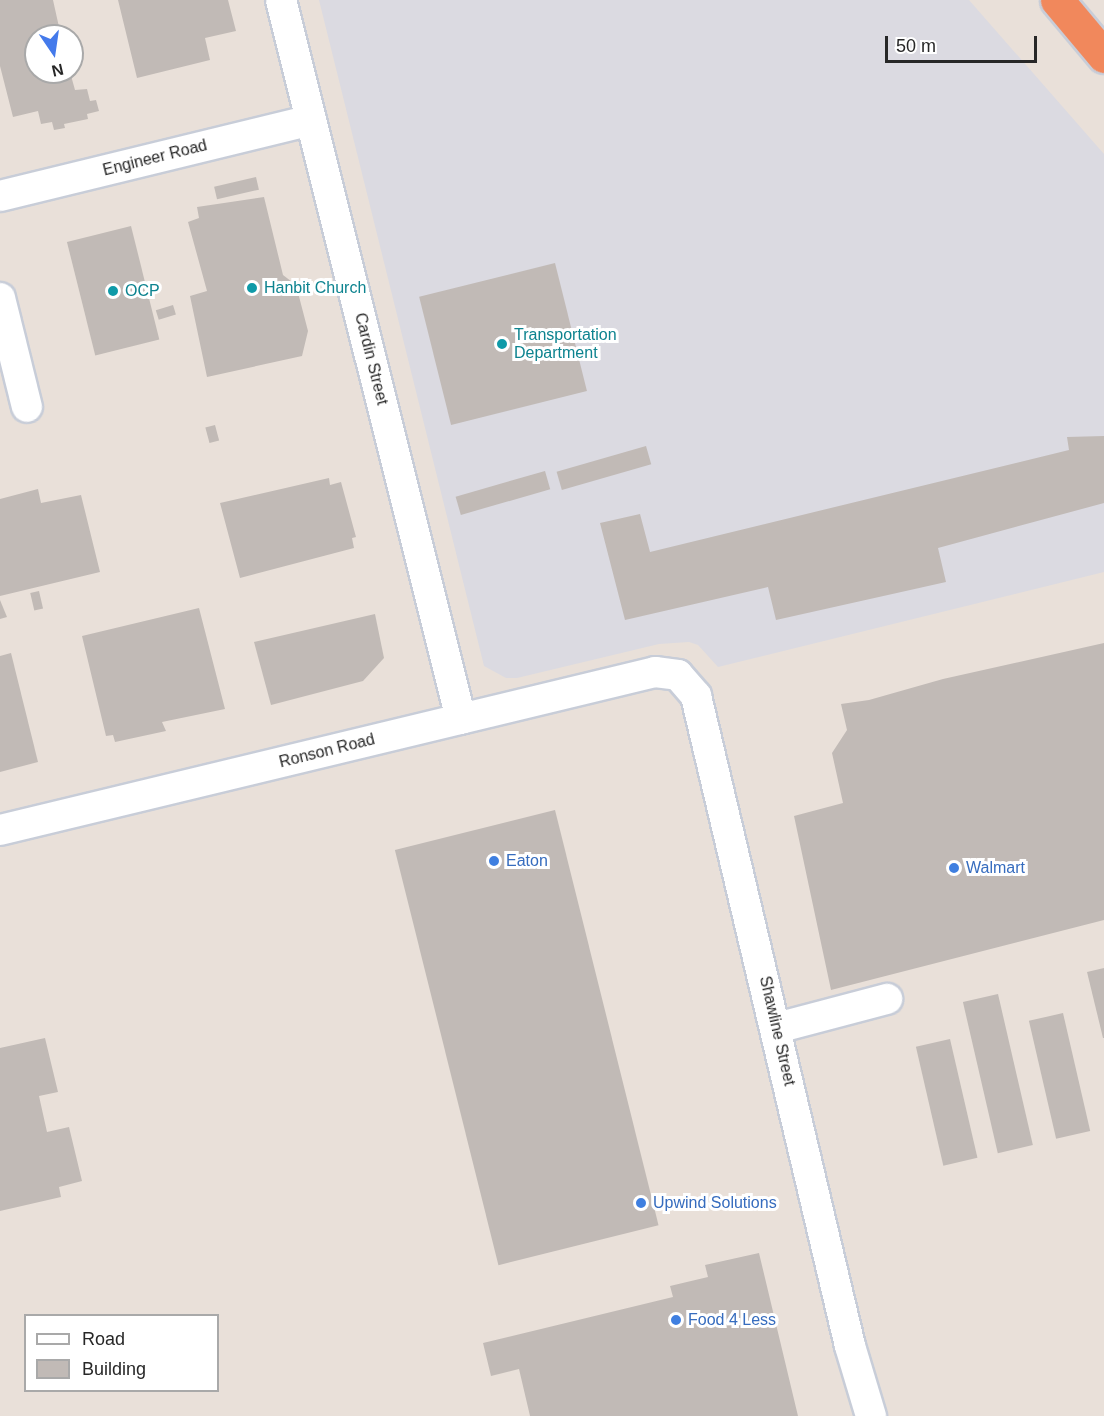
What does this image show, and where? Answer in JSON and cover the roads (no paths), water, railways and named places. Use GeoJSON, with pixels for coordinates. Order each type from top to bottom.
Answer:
{"type":"FeatureCollection","features":[{"type":"Feature","properties":{"kind":"highway"},"geometry":{"type":"LineString","coordinates":[[1057,0],[1104,56]]}},
{"type":"Feature","properties":{"kind":"street","name":"Cardin Street"},"geometry":{"type":"LineString","coordinates":[[281,0],[461,718]]}},
{"type":"Feature","properties":{"kind":"street","name":"Engineer Road"},"geometry":{"type":"LineString","coordinates":[[0,196],[311,120]]}},
{"type":"Feature","properties":{"kind":"street"},"geometry":{"type":"LineString","coordinates":[[0,298],[27,407]]}},
{"type":"Feature","properties":{"kind":"street","name":"Ronson Road"},"geometry":{"type":"LineString","coordinates":[[0,830],[655,672]]}},
{"type":"Feature","properties":{"kind":"street","name":"Shawline Street"},"geometry":{"type":"LineString","coordinates":[[655,672],[678,675],[696,696],[777,1028],[850,1346],[871,1416]]}},
{"type":"Feature","properties":{"kind":"street"},"geometry":{"type":"LineString","coordinates":[[777,1028],[887,999]]}},
{"type":"Feature","properties":{"kind":"place","name":"Hanbit Church"},"geometry":{"type":"Point","coordinates":[252,288]}},
{"type":"Feature","properties":{"kind":"place","name":"OCP"},"geometry":{"type":"Point","coordinates":[113,291]}},
{"type":"Feature","properties":{"kind":"place","name":"Transportation Department"},"geometry":{"type":"Point","coordinates":[502,344]}},
{"type":"Feature","properties":{"kind":"place","name":"Eaton"},"geometry":{"type":"Point","coordinates":[494,861]}},
{"type":"Feature","properties":{"kind":"place","name":"Walmart"},"geometry":{"type":"Point","coordinates":[954,868]}},
{"type":"Feature","properties":{"kind":"place","name":"Upwind Solutions"},"geometry":{"type":"Point","coordinates":[641,1203]}},
{"type":"Feature","properties":{"kind":"place","name":"Food 4 Less"},"geometry":{"type":"Point","coordinates":[676,1320]}}]}
